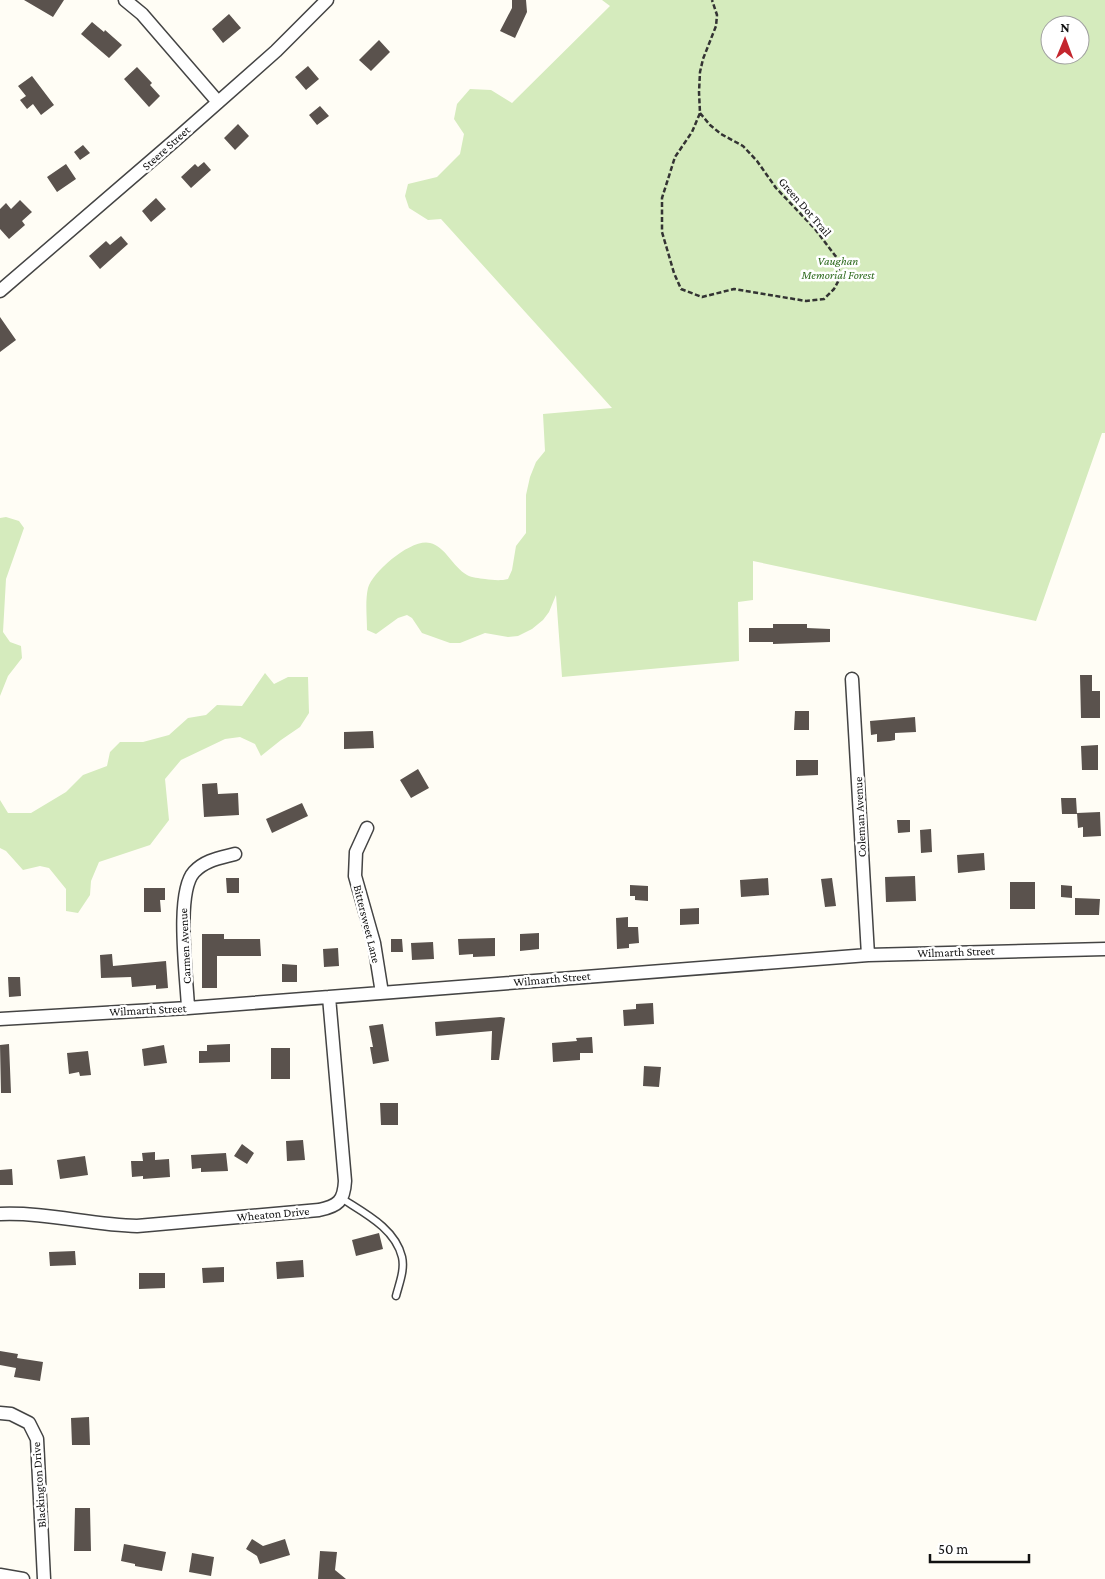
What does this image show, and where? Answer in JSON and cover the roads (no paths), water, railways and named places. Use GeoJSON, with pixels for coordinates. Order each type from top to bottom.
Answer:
{"type":"FeatureCollection","features":[{"type":"Feature","properties":{"kind":"street"},"geometry":{"type":"LineString","coordinates":[[126,0],[142,14],[218,102]]}},
{"type":"Feature","properties":{"kind":"street","name":"Steere Street"},"geometry":{"type":"LineString","coordinates":[[0,291],[134,177],[276,51],[327,0]]}},
{"type":"Feature","properties":{"kind":"street","name":"Coleman Avenue"},"geometry":{"type":"LineString","coordinates":[[852,679],[868,955]]}},
{"type":"Feature","properties":{"kind":"street","name":"Bittersweet Lane"},"geometry":{"type":"LineString","coordinates":[[367,828],[356,852],[355,876],[374,943],[382,993]]}},
{"type":"Feature","properties":{"kind":"street","name":"Carmen Avenue"},"geometry":{"type":"LineString","coordinates":[[188,1008],[183,907],[186,887],[193,873],[206,862],[235,854]]}},
{"type":"Feature","properties":{"kind":"street","name":"Wilmarth Street"},"geometry":{"type":"LineString","coordinates":[[0,1019],[188,1008],[868,955],[1105,948]]}},
{"type":"Feature","properties":{"kind":"street"},"geometry":{"type":"LineString","coordinates":[[329,997],[345,1181],[342,1198]]}},
{"type":"Feature","properties":{"kind":"street","name":"Wheaton Drive"},"geometry":{"type":"LineString","coordinates":[[0,1214],[24,1213],[101,1224],[137,1226],[319,1210],[337,1205],[342,1198]]}},
{"type":"Feature","properties":{"kind":"street","name":"Blackington Drive"},"geometry":{"type":"LineString","coordinates":[[0,1413],[10,1414],[29,1423],[37,1439],[44,1579]]}},
{"type":"Feature","properties":{"kind":"street"},"geometry":{"type":"LineString","coordinates":[[0,1575],[23,1579]]}},
{"type":"Feature","properties":{"kind":"lane"},"geometry":{"type":"LineString","coordinates":[[342,1198],[387,1231],[397,1245],[402,1258],[402,1270],[396,1296]]}},
{"type":"Feature","properties":{"kind":"park label","name":"Vaughan Memorial Forest"},"geometry":{"type":"Point","coordinates":[838,268]}}]}
